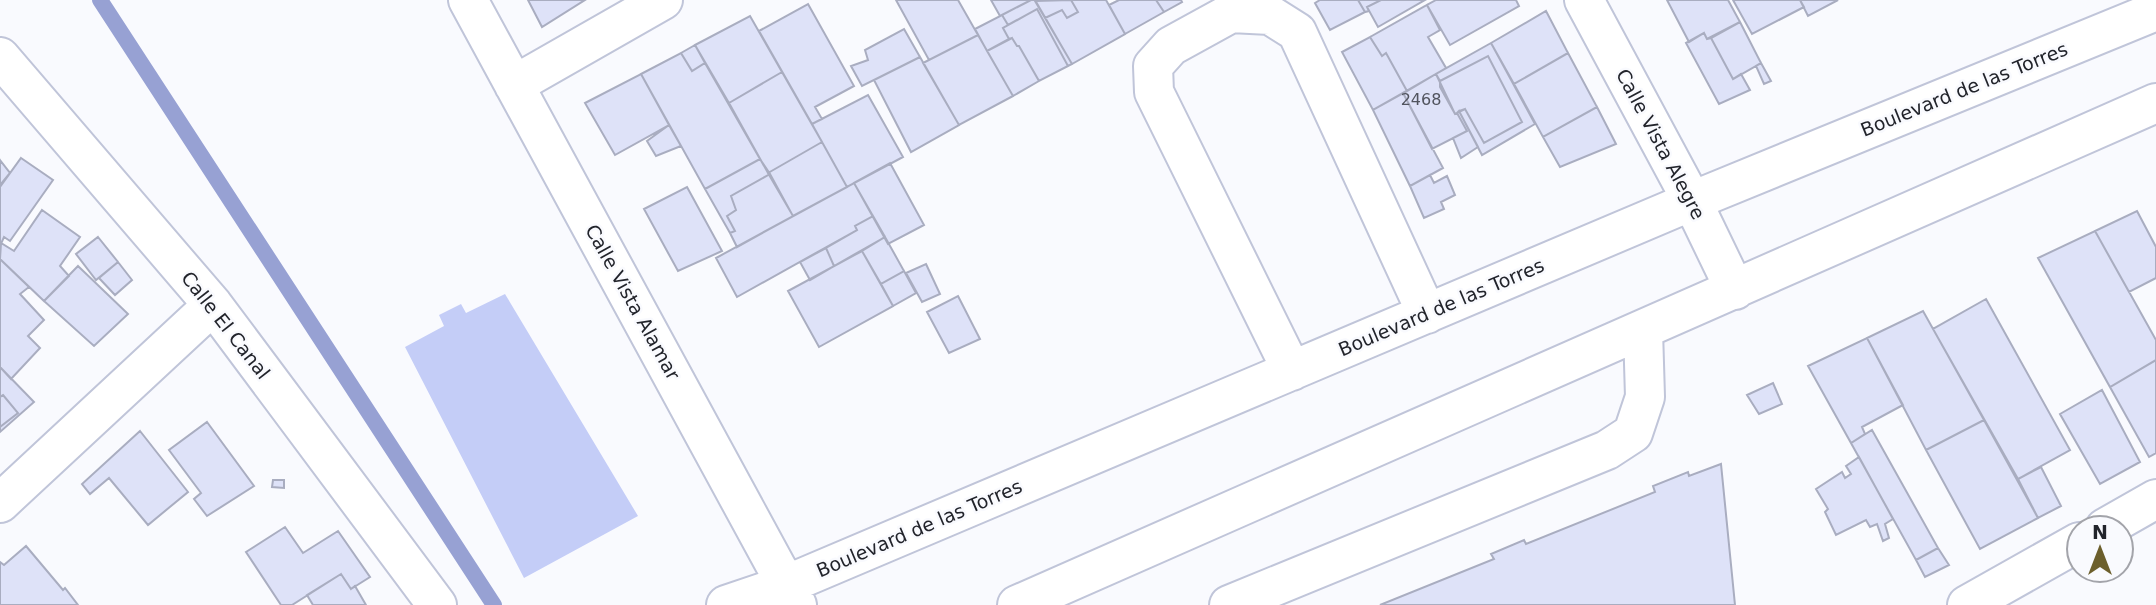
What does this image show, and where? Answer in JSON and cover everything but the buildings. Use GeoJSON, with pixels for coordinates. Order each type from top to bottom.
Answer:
{"type":"FeatureCollection","features":[{"type":"Feature","properties":{"kind":"street","name":"Calle Vista Alamar"},"geometry":{"type":"LineString","coordinates":[[468,0],[792,594]]}},
{"type":"Feature","properties":{"kind":"street"},"geometry":{"type":"LineString","coordinates":[[514,85],[663,0]]}},
{"type":"Feature","properties":{"kind":"street","name":"Calle Vista Alegre"},"geometry":{"type":"LineString","coordinates":[[1584,0],[1692,201],[1735,290]]}},
{"type":"Feature","properties":{"kind":"street","name":"Boulevard de las Torres"},"geometry":{"type":"LineString","coordinates":[[726,605],[792,594],[1292,371],[1692,201],[2156,10]]}},
{"type":"Feature","properties":{"kind":"street"},"geometry":{"type":"LineString","coordinates":[[1292,371],[1154,92],[1153,66],[1171,46],[1231,13],[1270,15],[1297,32],[1427,314]]}},
{"type":"Feature","properties":{"kind":"street","name":"Calle El Canal"},"geometry":{"type":"LineString","coordinates":[[0,57],[213,305],[437,605]]}},
{"type":"Feature","properties":{"kind":"street"},"geometry":{"type":"LineString","coordinates":[[1017,605],[2156,103]]}},
{"type":"Feature","properties":{"kind":"street"},"geometry":{"type":"LineString","coordinates":[[0,503],[213,305]]}},
{"type":"Feature","properties":{"kind":"street"},"geometry":{"type":"LineString","coordinates":[[1229,605],[1607,450],[1633,433],[1645,397],[1643,330]]}},
{"type":"Feature","properties":{"kind":"street"},"geometry":{"type":"LineString","coordinates":[[2130,514],[2156,499]]}},
{"type":"Feature","properties":{"kind":"street"},"geometry":{"type":"LineString","coordinates":[[1967,605],[2065,550]]}},
{"type":"Feature","properties":{"kind":"shaded area"},"geometry":{"type":"Polygon","coordinates":[[[505,294],[638,516],[524,578],[405,347],[444,326],[439,315],[461,304],[466,313],[505,294]]]}},
{"type":"Feature","properties":{"kind":"waterway"},"geometry":{"type":"LineString","coordinates":[[100,0],[494,605]]}}]}
